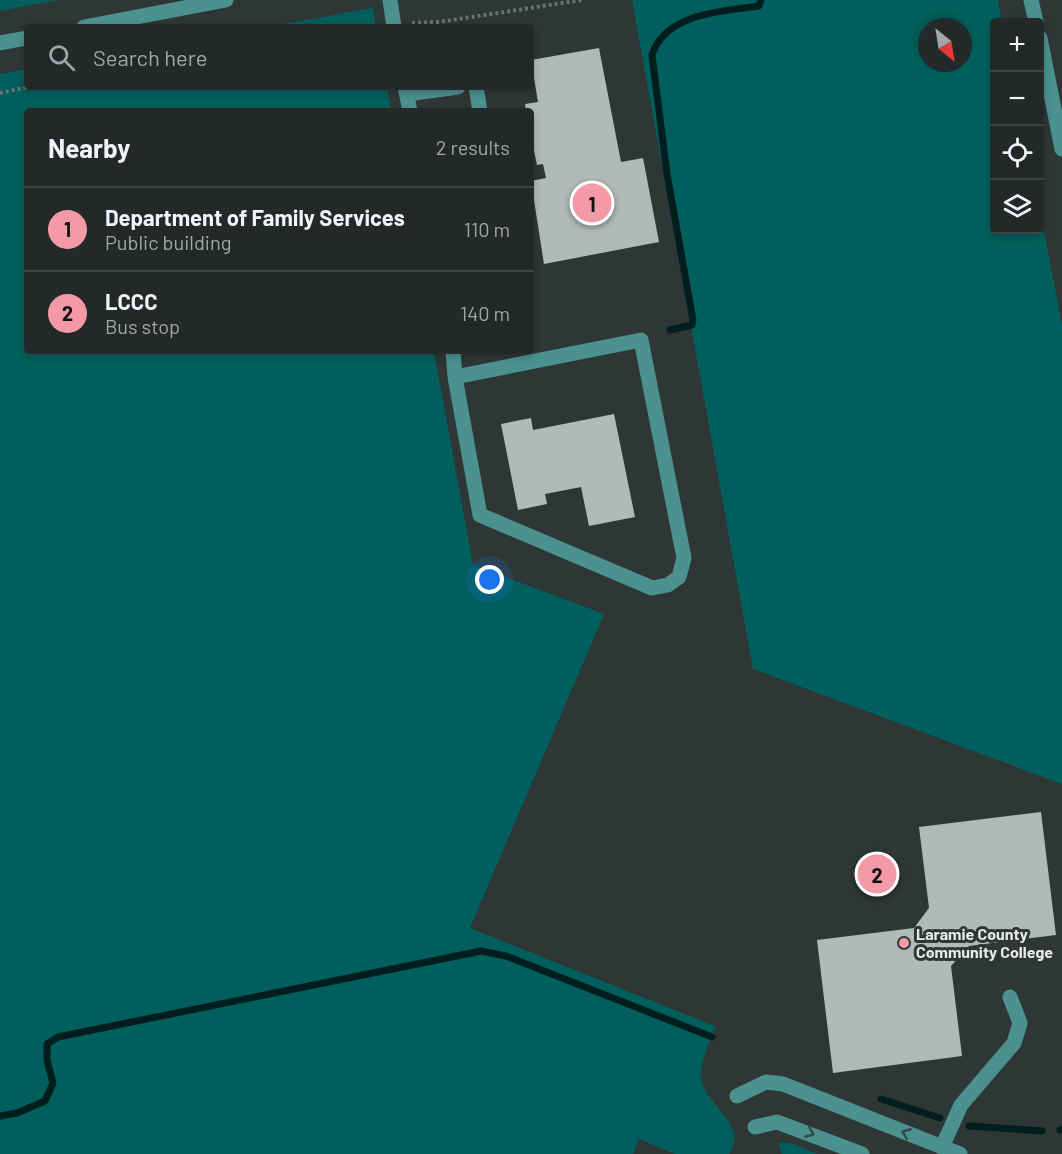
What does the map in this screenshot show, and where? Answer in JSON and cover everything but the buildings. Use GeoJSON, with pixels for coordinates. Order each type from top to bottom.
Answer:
{"type":"FeatureCollection","features":[{"type":"Feature","properties":{"kind":"street"},"geometry":{"type":"LineString","coordinates":[[100,24],[226,0]]}},
{"type":"Feature","properties":{"kind":"street"},"geometry":{"type":"LineString","coordinates":[[390,0],[394,24]]}},
{"type":"Feature","properties":{"kind":"street"},"geometry":{"type":"LineString","coordinates":[[1031,0],[1035,18]]}},
{"type":"Feature","properties":{"kind":"street"},"geometry":{"type":"LineString","coordinates":[[0,44],[24,39]]}},
{"type":"Feature","properties":{"kind":"street"},"geometry":{"type":"LineString","coordinates":[[1044,58],[1062,148]]}},
{"type":"Feature","properties":{"kind":"street"},"geometry":{"type":"LineString","coordinates":[[476,90],[480,108]]}},
{"type":"Feature","properties":{"kind":"street"},"geometry":{"type":"LineString","coordinates":[[406,91],[409,108]]}},
{"type":"Feature","properties":{"kind":"street"},"geometry":{"type":"LineString","coordinates":[[453,354],[455,377],[480,515],[652,588],[668,585],[679,577],[684,558],[641,340],[455,377]]}},
{"type":"Feature","properties":{"kind":"street"},"geometry":{"type":"LineString","coordinates":[[942,1147],[961,1105],[1014,1043],[1020,1023],[1010,997]]}},
{"type":"Feature","properties":{"kind":"street"},"geometry":{"type":"LineString","coordinates":[[737,1096],[766,1082],[783,1084],[960,1154]]}},
{"type":"Feature","properties":{"kind":"street"},"geometry":{"type":"LineString","coordinates":[[755,1127],[777,1122],[862,1154]]}},
{"type":"Feature","properties":{"kind":"path"},"geometry":{"type":"LineString","coordinates":[[410,23],[439,22],[582,0]]}},
{"type":"Feature","properties":{"kind":"path"},"geometry":{"type":"LineString","coordinates":[[0,93],[24,88]]}},
{"type":"Feature","properties":{"kind":"shaded area"},"geometry":{"type":"Polygon","coordinates":[[[0,0],[59,0],[0,11],[0,0]]]}},
{"type":"Feature","properties":{"kind":"shaded area"},"geometry":{"type":"Polygon","coordinates":[[[632,0],[998,0],[1001,18],[990,18],[990,234],[1044,234],[1044,232],[1062,325],[1062,784],[753,669],[632,0]]]}},
{"type":"Feature","properties":{"kind":"shaded area"},"geometry":{"type":"Polygon","coordinates":[[[373,8],[376,24],[283,24],[373,8]]]}},
{"type":"Feature","properties":{"kind":"shaded area"},"geometry":{"type":"Polygon","coordinates":[[[24,70],[24,90],[388,90],[390,108],[24,108],[24,354],[435,354],[473,565],[604,614],[470,928],[715,1026],[704,1058],[701,1076],[709,1096],[734,1133],[734,1143],[729,1154],[675,1154],[639,1139],[633,1154],[0,1154],[0,74],[24,70]]]}},
{"type":"Feature","properties":{"kind":"shaded area"},"geometry":{"type":"Polygon","coordinates":[[[779,1143],[791,1143],[817,1154],[782,1154],[779,1143]]]}},
{"type":"Feature","properties":{"kind":"waterway"},"geometry":{"type":"LineString","coordinates":[[670,330],[692,325],[693,320],[667,174],[652,55],[659,41],[669,30],[682,22],[713,13],[759,6],[761,0]]}},
{"type":"Feature","properties":{"kind":"waterway"},"geometry":{"type":"LineString","coordinates":[[0,1116],[17,1113],[45,1101],[53,1083],[47,1060],[47,1044],[58,1037],[481,951],[506,956],[712,1037]]}},
{"type":"Feature","properties":{"kind":"waterway"},"geometry":{"type":"LineString","coordinates":[[881,1099],[940,1118]]}},
{"type":"Feature","properties":{"kind":"waterway"},"geometry":{"type":"LineString","coordinates":[[969,1126],[1042,1131]]}},
{"type":"Feature","properties":{"kind":"place","name":"Department of Family Services"},"geometry":{"type":"Point","coordinates":[592,203]}},
{"type":"Feature","properties":{"kind":"place","name":"LCCC"},"geometry":{"type":"Point","coordinates":[877,874]}},
{"type":"Feature","properties":{"kind":"place","name":"Laramie County Community College"},"geometry":{"type":"Point","coordinates":[904,943]}}]}
